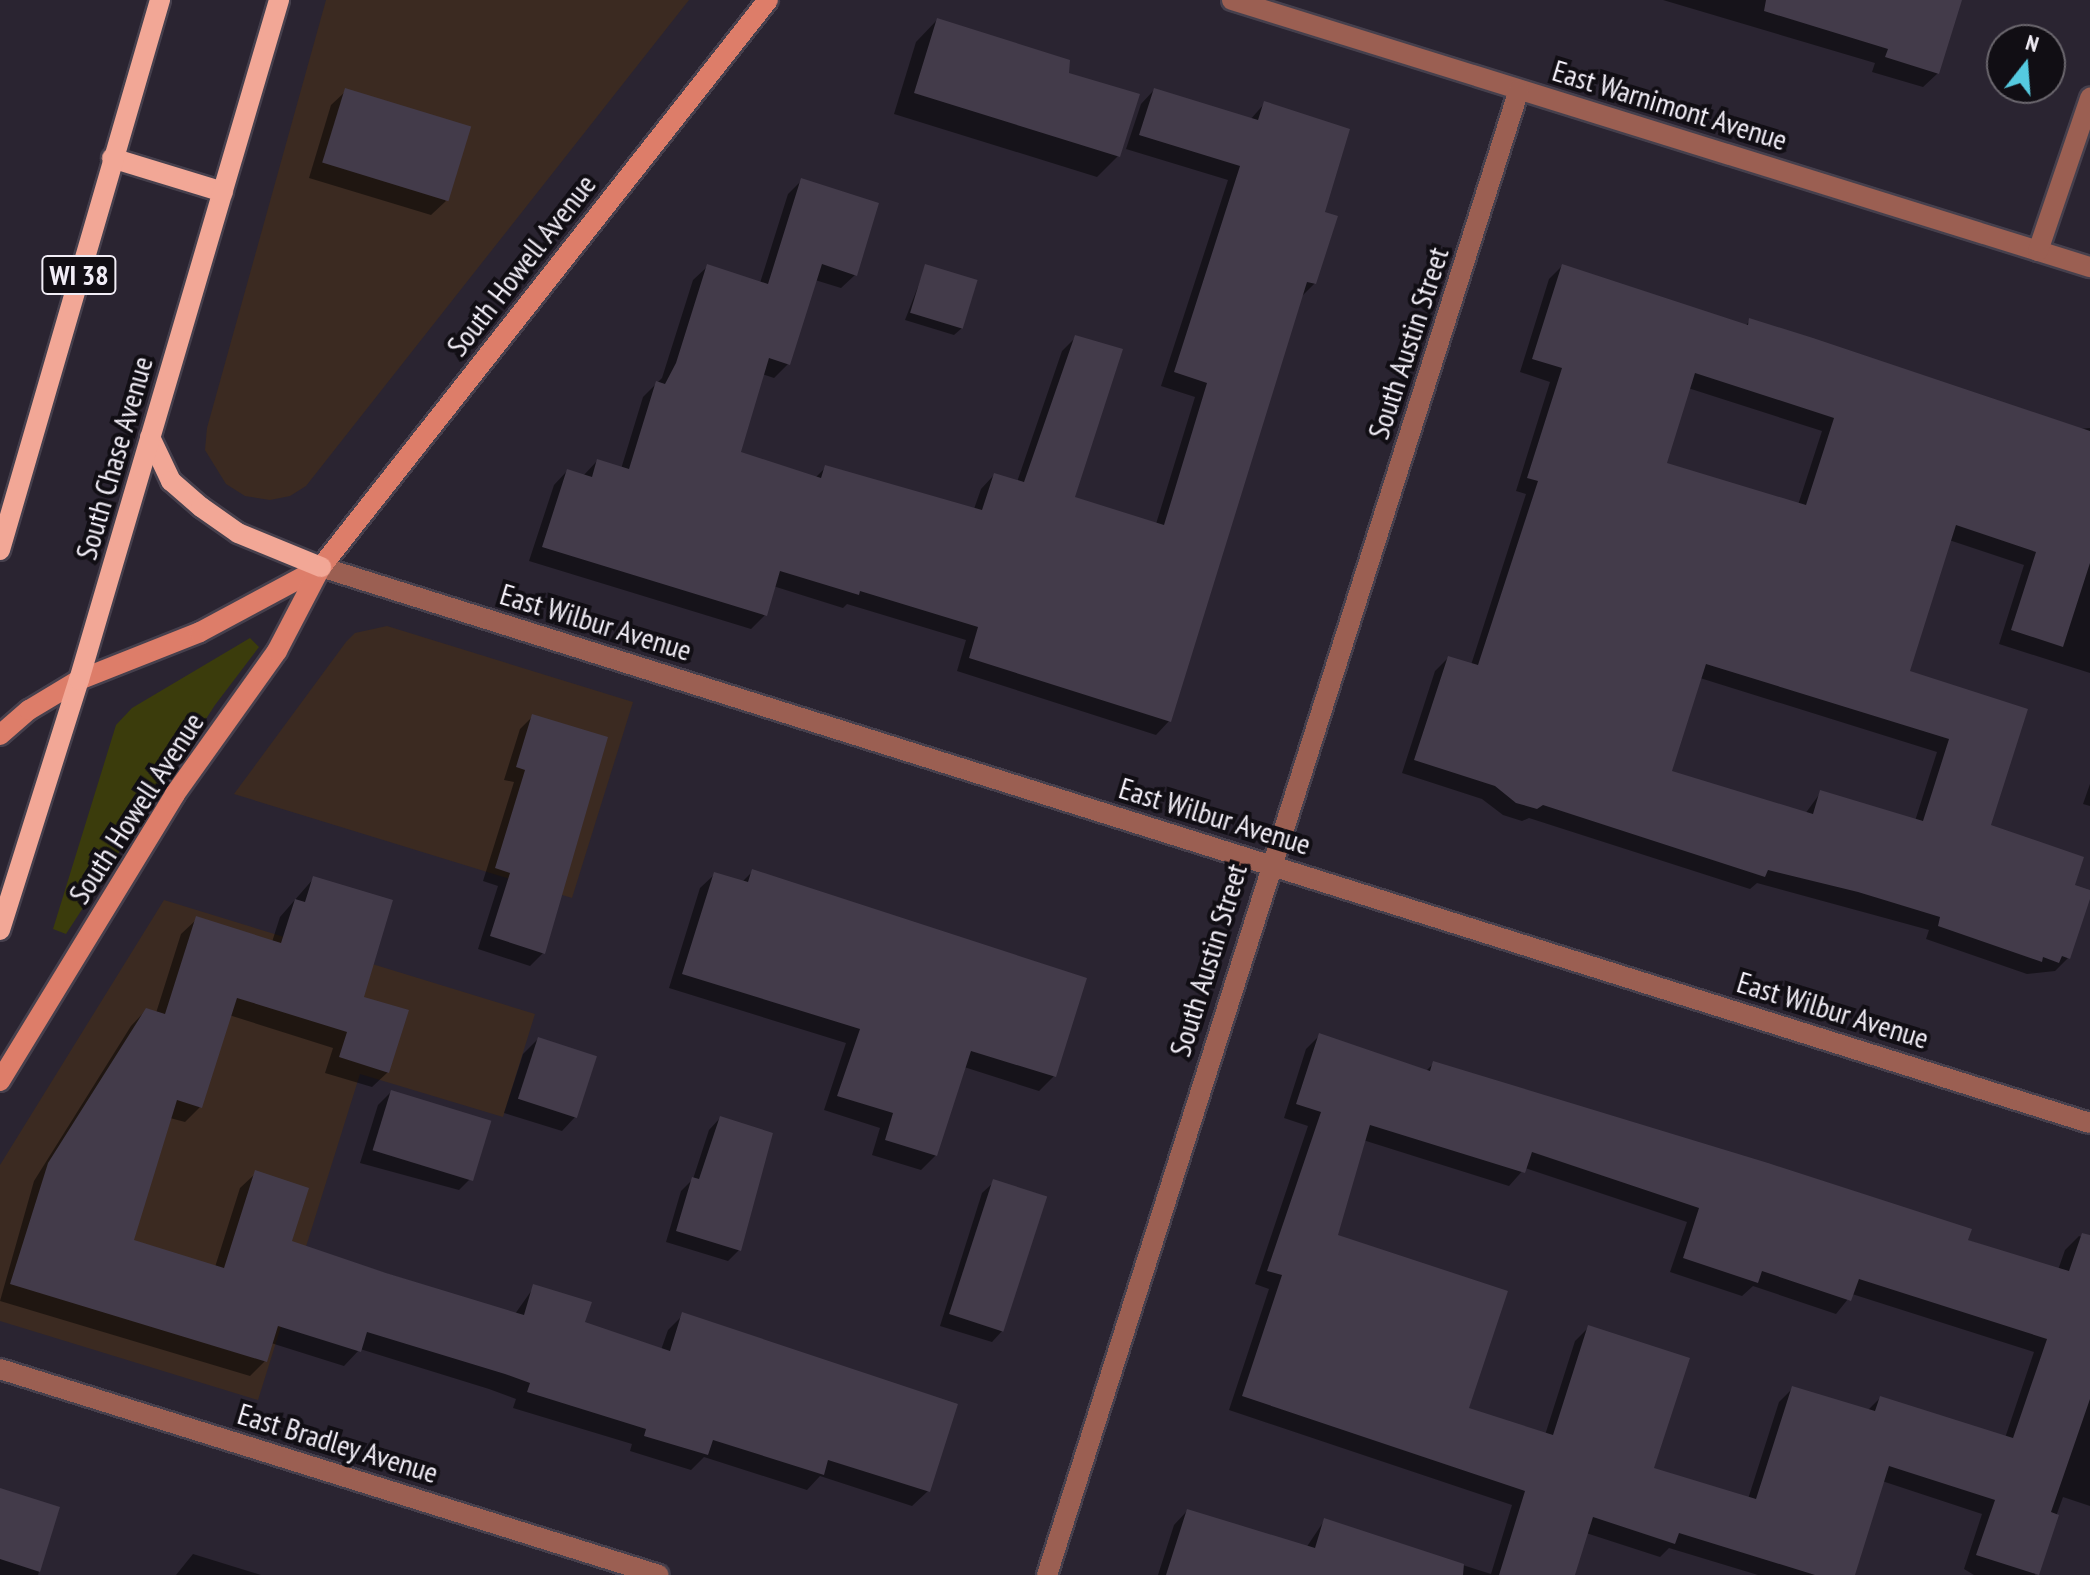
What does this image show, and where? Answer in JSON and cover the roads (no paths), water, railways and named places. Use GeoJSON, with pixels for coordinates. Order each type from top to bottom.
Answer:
{"type":"FeatureCollection","features":[{"type":"Feature","properties":{"kind":"main road","name":"WI 38"},"geometry":{"type":"LineString","coordinates":[[0,550],[160,0]]}},
{"type":"Feature","properties":{"kind":"main road","name":"South Chase Avenue"},"geometry":{"type":"LineString","coordinates":[[0,930],[79,680],[279,0]]}},
{"type":"Feature","properties":{"kind":"main road"},"geometry":{"type":"LineString","coordinates":[[112,158],[223,192]]}},
{"type":"Feature","properties":{"kind":"main road"},"geometry":{"type":"LineString","coordinates":[[150,437],[171,481],[201,507],[238,533],[321,567]]}},
{"type":"Feature","properties":{"kind":"street","name":"South Howell Avenue"},"geometry":{"type":"LineString","coordinates":[[0,1081],[175,794],[277,651],[321,567],[768,0]]}},
{"type":"Feature","properties":{"kind":"street","name":"East Warnimont Avenue"},"geometry":{"type":"LineString","coordinates":[[1232,0],[2090,267]]}},
{"type":"Feature","properties":{"kind":"street","name":"South Austin Street"},"geometry":{"type":"LineString","coordinates":[[1047,1575],[1269,864],[1519,90]]}},
{"type":"Feature","properties":{"kind":"street"},"geometry":{"type":"LineString","coordinates":[[2038,251],[2090,98]]}},
{"type":"Feature","properties":{"kind":"street","name":"South Howell Avenue"},"geometry":{"type":"LineString","coordinates":[[0,735],[29,710],[79,680],[200,632],[321,567]]}},
{"type":"Feature","properties":{"kind":"street","name":"East Wilbur Avenue"},"geometry":{"type":"LineString","coordinates":[[321,567],[2090,1123]]}},
{"type":"Feature","properties":{"kind":"street","name":"East Bradley Avenue"},"geometry":{"type":"LineString","coordinates":[[0,1369],[659,1575]]}}]}
